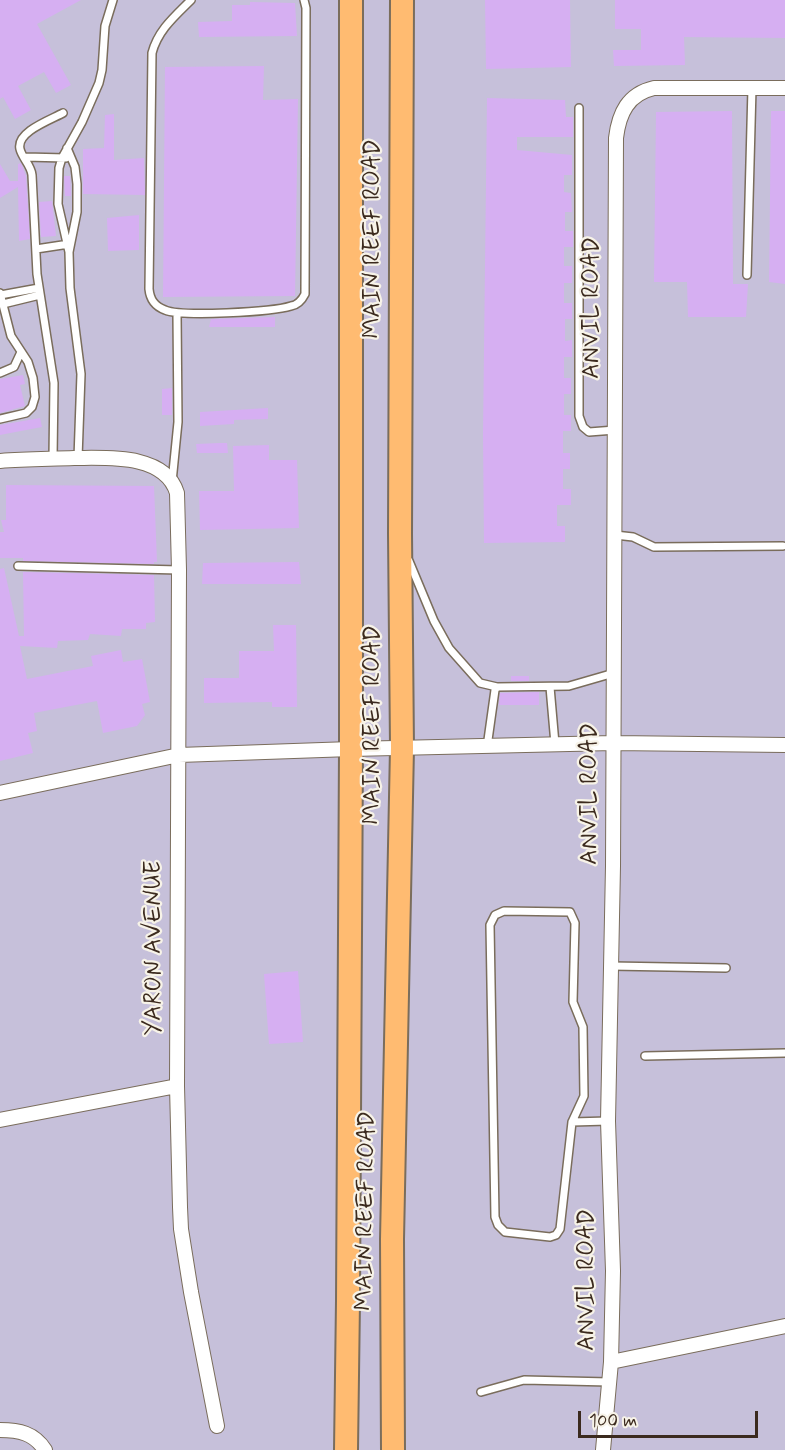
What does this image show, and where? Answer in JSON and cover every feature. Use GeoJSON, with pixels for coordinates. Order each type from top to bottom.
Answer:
{"type":"FeatureCollection","features":[{"type":"Feature","properties":{"kind":"main road","name":"MAIN REEF ROAD"},"geometry":{"type":"LineString","coordinates":[[346,1450],[351,749],[351,0]]}},
{"type":"Feature","properties":{"kind":"main road","name":"MAIN REEF ROAD"},"geometry":{"type":"LineString","coordinates":[[393,1450],[392,1239],[402,748],[399,533],[402,0]]}},
{"type":"Feature","properties":{"kind":"street","name":"ANVIL ROAD"},"geometry":{"type":"LineString","coordinates":[[603,1450],[611,1362],[613,1271],[608,1121],[614,674],[616,138],[618,121],[622,110],[644,91],[663,88],[785,88]]}},
{"type":"Feature","properties":{"kind":"street"},"geometry":{"type":"LineString","coordinates":[[0,461],[126,459],[152,467],[167,478]]}},
{"type":"Feature","properties":{"kind":"street","name":"YARON AVENUE"},"geometry":{"type":"LineString","coordinates":[[167,478],[175,487],[178,502],[177,1086],[181,1229],[217,1426]]}},
{"type":"Feature","properties":{"kind":"street"},"geometry":{"type":"LineString","coordinates":[[0,793],[179,755],[613,743],[785,745]]}},
{"type":"Feature","properties":{"kind":"street"},"geometry":{"type":"LineString","coordinates":[[0,1120],[177,1086]]}},
{"type":"Feature","properties":{"kind":"street"},"geometry":{"type":"LineString","coordinates":[[611,1362],[785,1326]]}},
{"type":"Feature","properties":{"kind":"street"},"geometry":{"type":"LineString","coordinates":[[0,1430],[19,1430],[36,1438],[45,1450]]}},
{"type":"Feature","properties":{"kind":"lane"},"geometry":{"type":"LineString","coordinates":[[78,458],[81,375],[70,288],[69,246],[58,204],[59,168],[101,79],[105,26],[113,0]]}},
{"type":"Feature","properties":{"kind":"lane"},"geometry":{"type":"LineString","coordinates":[[191,0],[167,23],[157,37],[152,53],[149,289],[150,297],[158,307],[177,314],[240,312],[292,306],[305,294],[306,8],[304,0]]}},
{"type":"Feature","properties":{"kind":"lane"},"geometry":{"type":"LineString","coordinates":[[747,275],[752,88]]}},
{"type":"Feature","properties":{"kind":"lane"},"geometry":{"type":"LineString","coordinates":[[579,108],[579,416],[583,427],[589,432],[615,430]]}},
{"type":"Feature","properties":{"kind":"lane"},"geometry":{"type":"LineString","coordinates":[[53,459],[53,375],[40,292],[32,176],[20,150],[20,145],[24,135],[63,113]]}},
{"type":"Feature","properties":{"kind":"lane"},"geometry":{"type":"LineString","coordinates":[[67,148],[72,157],[76,175],[77,196],[76,217],[69,246]]}},
{"type":"Feature","properties":{"kind":"lane"},"geometry":{"type":"LineString","coordinates":[[25,157],[72,157]]}},
{"type":"Feature","properties":{"kind":"lane"},"geometry":{"type":"LineString","coordinates":[[36,249],[69,246]]}},
{"type":"Feature","properties":{"kind":"lane"},"geometry":{"type":"LineString","coordinates":[[0,419],[26,413],[34,403],[33,378],[28,362],[11,336],[0,294],[40,292]]}},
{"type":"Feature","properties":{"kind":"lane"},"geometry":{"type":"LineString","coordinates":[[1,304],[40,292]]}},
{"type":"Feature","properties":{"kind":"lane"},"geometry":{"type":"LineString","coordinates":[[167,478],[178,422],[177,314]]}},
{"type":"Feature","properties":{"kind":"lane"},"geometry":{"type":"LineString","coordinates":[[0,373],[14,367],[21,352]]}},
{"type":"Feature","properties":{"kind":"lane"},"geometry":{"type":"LineString","coordinates":[[399,533],[434,621],[449,648],[475,679],[487,686],[550,687],[575,684],[614,674]]}},
{"type":"Feature","properties":{"kind":"lane"},"geometry":{"type":"LineString","coordinates":[[615,535],[633,537],[654,547],[783,546]]}},
{"type":"Feature","properties":{"kind":"lane"},"geometry":{"type":"LineString","coordinates":[[18,566],[179,570]]}},
{"type":"Feature","properties":{"kind":"lane"},"geometry":{"type":"LineString","coordinates":[[487,747],[497,687]]}},
{"type":"Feature","properties":{"kind":"lane"},"geometry":{"type":"LineString","coordinates":[[550,687],[555,744]]}},
{"type":"Feature","properties":{"kind":"lane"},"geometry":{"type":"LineString","coordinates":[[504,911],[570,912],[573,916],[575,923],[573,1002],[583,1027],[584,1096],[572,1122],[560,1229],[556,1235],[550,1237],[506,1232],[498,1225],[495,1217],[490,925],[495,915],[504,911]]}},
{"type":"Feature","properties":{"kind":"lane"},"geometry":{"type":"LineString","coordinates":[[611,966],[726,968]]}},
{"type":"Feature","properties":{"kind":"lane"},"geometry":{"type":"LineString","coordinates":[[645,1056],[785,1053]]}},
{"type":"Feature","properties":{"kind":"lane"},"geometry":{"type":"LineString","coordinates":[[572,1122],[608,1121]]}},
{"type":"Feature","properties":{"kind":"lane"},"geometry":{"type":"LineString","coordinates":[[481,1392],[524,1380],[609,1382]]}},
{"type":"Feature","properties":{"kind":"shaded area"},"geometry":{"type":"Polygon","coordinates":[[[0,0],[785,0],[785,1450],[0,1450],[0,0]]]}},
{"type":"Feature","properties":{"kind":"building"},"geometry":{"type":"Polygon","coordinates":[[[0,0],[81,0],[37,24],[71,85],[56,93],[44,72],[18,86],[31,110],[15,119],[3,97],[0,99],[0,0]]]}},
{"type":"Feature","properties":{"kind":"building"},"geometry":{"type":"Polygon","coordinates":[[[485,0],[570,0],[571,67],[486,69],[485,0]]]}},
{"type":"Feature","properties":{"kind":"building"},"geometry":{"type":"Polygon","coordinates":[[[615,0],[785,0],[785,38],[684,37],[685,65],[614,66],[613,50],[641,50],[641,29],[615,29],[615,0]]]}},
{"type":"Feature","properties":{"kind":"building"},"geometry":{"type":"Polygon","coordinates":[[[250,2],[295,3],[297,36],[199,37],[198,22],[232,21],[232,5],[250,5],[250,2]]]}},
{"type":"Feature","properties":{"kind":"building"},"geometry":{"type":"Polygon","coordinates":[[[264,66],[263,100],[298,99],[295,296],[163,297],[165,67],[264,66]]]}},
{"type":"Feature","properties":{"kind":"building"},"geometry":{"type":"Polygon","coordinates":[[[487,98],[565,100],[566,117],[573,117],[573,137],[517,137],[517,150],[572,155],[572,175],[564,175],[564,192],[571,193],[572,212],[565,212],[565,231],[573,231],[573,247],[564,247],[564,266],[572,266],[572,283],[564,283],[564,303],[572,303],[572,319],[565,319],[565,341],[572,340],[572,357],[564,357],[564,378],[571,378],[571,394],[564,394],[564,415],[571,415],[571,431],[563,431],[563,453],[570,453],[570,469],[563,469],[563,489],[571,489],[571,505],[557,505],[557,526],[565,526],[565,542],[484,543],[487,98]]]}},
{"type":"Feature","properties":{"kind":"building"},"geometry":{"type":"Polygon","coordinates":[[[732,111],[733,284],[748,284],[746,317],[688,317],[687,282],[654,282],[656,112],[732,111]]]}},
{"type":"Feature","properties":{"kind":"building"},"geometry":{"type":"Polygon","coordinates":[[[771,111],[785,111],[785,284],[769,282],[771,111]]]}},
{"type":"Feature","properties":{"kind":"building"},"geometry":{"type":"Polygon","coordinates":[[[114,114],[114,160],[144,158],[145,195],[83,194],[83,149],[104,148],[105,115],[114,114]]]}},
{"type":"Feature","properties":{"kind":"building"},"geometry":{"type":"Polygon","coordinates":[[[21,163],[26,176],[30,239],[19,241],[18,187],[0,198],[0,164],[10,181],[18,181],[18,164],[21,163]]]}},
{"type":"Feature","properties":{"kind":"building"},"geometry":{"type":"Polygon","coordinates":[[[64,176],[70,176],[71,196],[65,196],[64,176]]]}},
{"type":"Feature","properties":{"kind":"building"},"geometry":{"type":"Polygon","coordinates":[[[52,201],[56,236],[41,237],[39,202],[52,201]]]}},
{"type":"Feature","properties":{"kind":"building"},"geometry":{"type":"Polygon","coordinates":[[[139,215],[139,250],[108,251],[107,218],[139,215]]]}},
{"type":"Feature","properties":{"kind":"building"},"geometry":{"type":"Polygon","coordinates":[[[275,317],[275,327],[209,327],[211,319],[275,317]]]}},
{"type":"Feature","properties":{"kind":"building"},"geometry":{"type":"Polygon","coordinates":[[[23,375],[25,384],[20,385],[25,406],[0,413],[0,379],[23,375]]]}},
{"type":"Feature","properties":{"kind":"building"},"geometry":{"type":"Polygon","coordinates":[[[172,388],[172,415],[162,415],[162,389],[172,388]]]}},
{"type":"Feature","properties":{"kind":"building"},"geometry":{"type":"Polygon","coordinates":[[[268,408],[268,419],[234,420],[234,424],[200,426],[200,412],[268,408]]]}},
{"type":"Feature","properties":{"kind":"building"},"geometry":{"type":"Polygon","coordinates":[[[40,418],[42,427],[0,435],[0,425],[40,418]]]}},
{"type":"Feature","properties":{"kind":"building"},"geometry":{"type":"Polygon","coordinates":[[[227,443],[228,453],[197,453],[196,444],[227,443]]]}},
{"type":"Feature","properties":{"kind":"building"},"geometry":{"type":"Polygon","coordinates":[[[269,445],[269,460],[297,460],[299,528],[200,530],[199,491],[234,491],[233,446],[269,445]]]}},
{"type":"Feature","properties":{"kind":"building"},"geometry":{"type":"Polygon","coordinates":[[[6,485],[154,486],[157,562],[154,564],[23,561],[23,558],[0,558],[0,532],[4,532],[1,520],[6,520],[6,485]]]}},
{"type":"Feature","properties":{"kind":"building"},"geometry":{"type":"Polygon","coordinates":[[[299,562],[301,584],[202,584],[203,563],[299,562]]]}},
{"type":"Feature","properties":{"kind":"building"},"geometry":{"type":"Polygon","coordinates":[[[4,568],[19,636],[24,636],[23,572],[154,575],[155,622],[146,623],[146,629],[122,629],[121,636],[90,634],[88,640],[58,641],[57,648],[20,646],[27,679],[93,666],[91,656],[121,650],[123,662],[142,659],[150,702],[142,704],[145,715],[137,726],[103,733],[97,701],[34,713],[37,731],[28,733],[33,753],[0,761],[0,569],[4,568]]]}},
{"type":"Feature","properties":{"kind":"building"},"geometry":{"type":"Polygon","coordinates":[[[273,625],[296,625],[297,707],[272,707],[272,702],[204,703],[204,678],[239,678],[239,651],[274,651],[273,625]]]}},
{"type":"Feature","properties":{"kind":"building"},"geometry":{"type":"Polygon","coordinates":[[[511,676],[529,676],[529,681],[511,681],[511,676]]]}},
{"type":"Feature","properties":{"kind":"building"},"geometry":{"type":"Polygon","coordinates":[[[539,692],[539,705],[499,705],[500,693],[539,692]]]}},
{"type":"Feature","properties":{"kind":"building"},"geometry":{"type":"Polygon","coordinates":[[[298,971],[303,1042],[269,1044],[264,974],[298,971]]]}}]}
